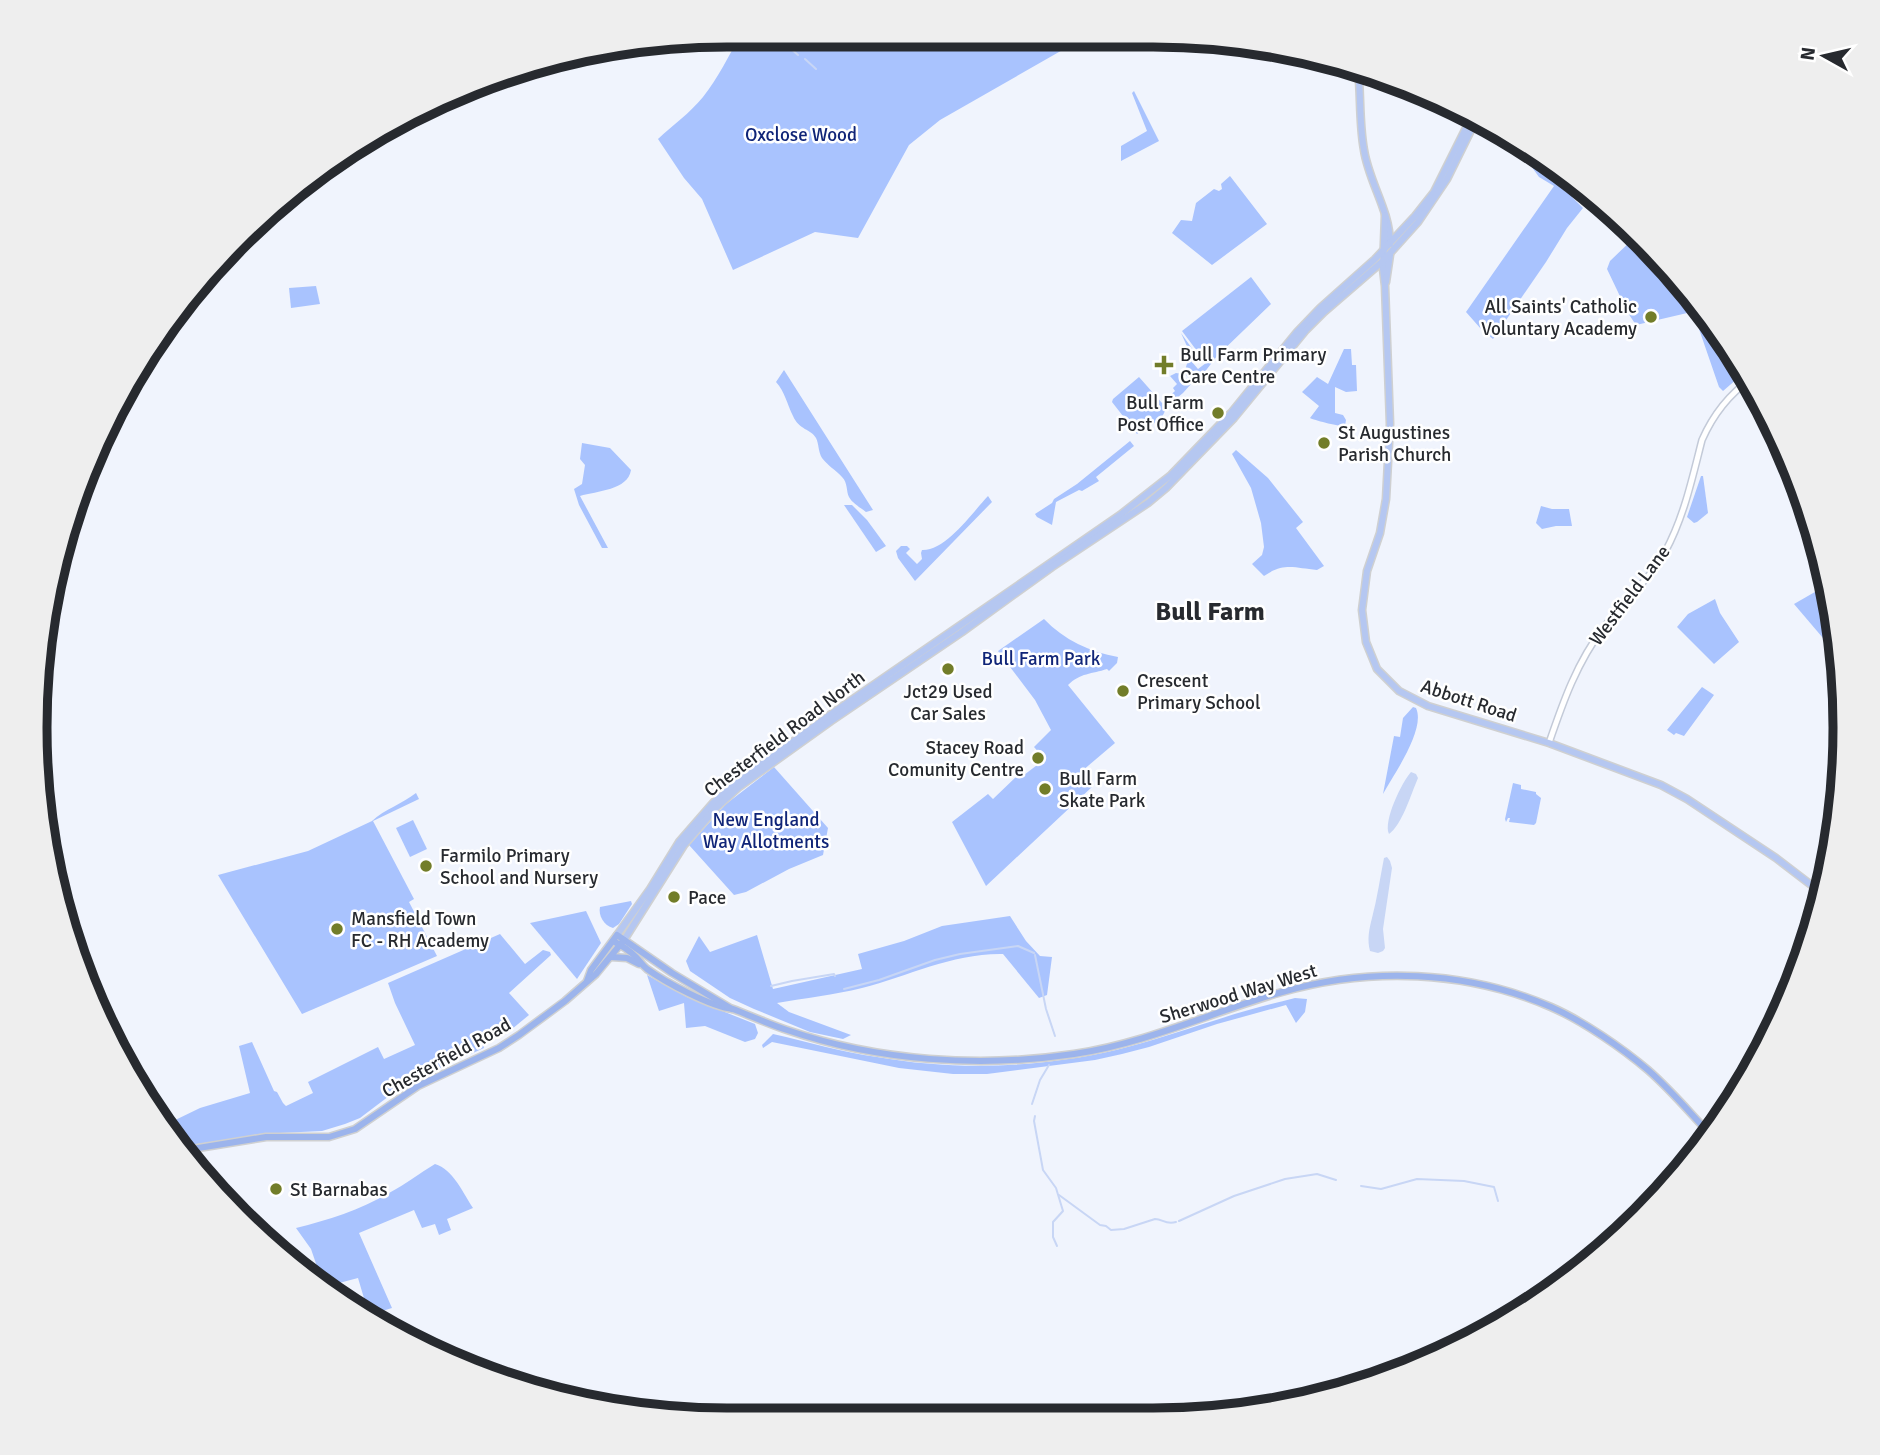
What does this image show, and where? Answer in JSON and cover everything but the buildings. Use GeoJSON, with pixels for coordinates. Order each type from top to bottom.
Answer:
{"type":"FeatureCollection","features":[{"type":"Feature","properties":{"kind":"highway","name":"Sherwood Way West"},"geometry":{"type":"LineString","coordinates":[[615,938],[733,1010]]}},
{"type":"Feature","properties":{"kind":"highway","name":"Chesterfield Road North"},"geometry":{"type":"LineString","coordinates":[[586,982],[615,938]]}},
{"type":"Feature","properties":{"kind":"highway","name":"Sherwood Way West"},"geometry":{"type":"LineString","coordinates":[[622,942],[643,966],[725,1009],[789,1031],[863,1049],[903,1057],[953,1060],[1003,1060],[1075,1054],[1123,1044],[1312,983],[1373,975],[1437,977],[1522,996],[1552,1007],[1577,1021],[1648,1070],[1703,1127]]}},
{"type":"Feature","properties":{"kind":"highway","name":"Chesterfield Road North"},"geometry":{"type":"LineString","coordinates":[[586,982],[622,942]]}},
{"type":"Feature","properties":{"kind":"highway"},"geometry":{"type":"LineString","coordinates":[[611,957],[627,958],[643,966]]}},
{"type":"Feature","properties":{"kind":"highway","name":"Chesterfield Road"},"geometry":{"type":"LineString","coordinates":[[194,1149],[266,1137],[329,1137],[355,1129],[418,1086],[499,1048],[565,1001],[586,982]]}},
{"type":"Feature","properties":{"kind":"main road"},"geometry":{"type":"LineString","coordinates":[[1359,79],[1364,149],[1389,223],[1395,228],[1405,227]]}},
{"type":"Feature","properties":{"kind":"main road"},"geometry":{"type":"LineString","coordinates":[[1390,243],[1434,192],[1468,125]]}},
{"type":"Feature","properties":{"kind":"main road"},"geometry":{"type":"LineString","coordinates":[[1387,252],[1418,222],[1438,195],[1472,127]]}},
{"type":"Feature","properties":{"kind":"main road"},"geometry":{"type":"LineString","coordinates":[[1385,215],[1387,252]]}},
{"type":"Feature","properties":{"kind":"main road"},"geometry":{"type":"LineString","coordinates":[[1387,252],[1390,243],[1389,223]]}},
{"type":"Feature","properties":{"kind":"main road","name":"Abbott Road"},"geometry":{"type":"LineString","coordinates":[[1387,252],[1383,261],[1390,424],[1386,499],[1363,598],[1363,625],[1370,655],[1377,669],[1389,683],[1408,697],[1446,712],[1549,743],[1661,785],[1687,799],[1776,858],[1814,886]]}},
{"type":"Feature","properties":{"kind":"main road","name":"Abbott Road"},"geometry":{"type":"LineString","coordinates":[[1384,283],[1387,252]]}},
{"type":"Feature","properties":{"kind":"main road","name":"Chesterfield Road North"},"geometry":{"type":"LineString","coordinates":[[615,938],[647,894],[679,842],[713,803],[737,782],[1163,483],[1231,413],[1297,332],[1387,252]]}},
{"type":"Feature","properties":{"kind":"main road","name":"Chesterfield Road North"},"geometry":{"type":"LineString","coordinates":[[876,687],[962,632],[1052,566],[1157,496],[1234,418],[1306,330],[1383,261]]}},
{"type":"Feature","properties":{"kind":"main road"},"geometry":{"type":"LineString","coordinates":[[1367,274],[1377,272],[1384,283]]}},
{"type":"Feature","properties":{"kind":"main road","name":"Chesterfield Road North"},"geometry":{"type":"LineString","coordinates":[[622,942],[673,859],[705,819],[739,787],[799,741]]}},
{"type":"Feature","properties":{"kind":"street","name":"Westfield Lane"},"geometry":{"type":"LineString","coordinates":[[1549,743],[1567,691],[1589,648],[1653,570],[1672,538],[1681,519],[1707,428],[1717,411],[1741,386]]}},
{"type":"Feature","properties":{"kind":"green space","name":"Oxclose Wood"},"geometry":{"type":"Polygon","coordinates":[[[733,47],[1068,47],[940,120],[909,145],[858,238],[815,232],[733,270],[702,199],[658,139],[703,97],[733,47]]]}},
{"type":"Feature","properties":{"kind":"green space"},"geometry":{"type":"Polygon","coordinates":[[[1134,91],[1159,141],[1121,161],[1121,146],[1147,131],[1132,93],[1134,91]]]}},
{"type":"Feature","properties":{"kind":"green space"},"geometry":{"type":"Polygon","coordinates":[[[1527,160],[1558,182],[1557,184],[1566,192],[1568,189],[1575,194],[1572,197],[1583,208],[1493,339],[1466,312],[1554,186],[1539,177],[1527,160]]]}},
{"type":"Feature","properties":{"kind":"green space"},"geometry":{"type":"Polygon","coordinates":[[[1230,176],[1267,224],[1212,265],[1172,233],[1181,220],[1192,221],[1196,203],[1214,189],[1222,189],[1221,184],[1230,176]]]}},
{"type":"Feature","properties":{"kind":"green space","name":"All Saints' Catholic Voluntary Academy"},"geometry":{"type":"Polygon","coordinates":[[[1630,242],[1691,312],[1636,325],[1607,269],[1610,261],[1630,242]]]}},
{"type":"Feature","properties":{"kind":"green space"},"geometry":{"type":"Polygon","coordinates":[[[1251,277],[1271,304],[1217,356],[1195,382],[1184,374],[1190,353],[1181,333],[1198,357],[1192,362],[1198,369],[1206,363],[1182,331],[1251,277]]]}},
{"type":"Feature","properties":{"kind":"green space"},"geometry":{"type":"Polygon","coordinates":[[[316,286],[320,304],[291,308],[289,288],[316,286]]]}},
{"type":"Feature","properties":{"kind":"green space","name":"All Saints' Catholic Voluntary Academy"},"geometry":{"type":"Polygon","coordinates":[[[1700,325],[1737,379],[1723,391],[1719,387],[1699,329],[1700,325]]]}},
{"type":"Feature","properties":{"kind":"green space"},"geometry":{"type":"Polygon","coordinates":[[[1344,349],[1351,349],[1352,365],[1356,365],[1357,391],[1346,392],[1335,387],[1335,413],[1343,415],[1346,420],[1345,426],[1342,426],[1310,418],[1319,406],[1302,392],[1317,377],[1328,384],[1344,349]]]}},
{"type":"Feature","properties":{"kind":"green space"},"geometry":{"type":"Polygon","coordinates":[[[784,370],[873,510],[866,512],[850,499],[844,479],[822,458],[816,438],[796,421],[776,382],[784,370]]]}},
{"type":"Feature","properties":{"kind":"green space"},"geometry":{"type":"Polygon","coordinates":[[[1182,374],[1191,384],[1168,405],[1162,417],[1137,434],[1112,402],[1113,399],[1139,377],[1162,403],[1175,391],[1173,388],[1177,384],[1170,376],[1182,374]]]}},
{"type":"Feature","properties":{"kind":"green space"},"geometry":{"type":"Polygon","coordinates":[[[1130,441],[1134,446],[1096,477],[1099,481],[1056,502],[1052,525],[1037,517],[1035,514],[1130,441]]]}},
{"type":"Feature","properties":{"kind":"green space"},"geometry":{"type":"Polygon","coordinates":[[[582,443],[610,448],[631,470],[629,477],[618,486],[580,496],[608,548],[602,548],[579,505],[574,489],[582,484],[585,465],[580,459],[582,443]]]}},
{"type":"Feature","properties":{"kind":"green space"},"geometry":{"type":"Polygon","coordinates":[[[1236,450],[1268,478],[1303,522],[1296,528],[1324,566],[1317,570],[1284,567],[1264,576],[1252,564],[1262,555],[1264,547],[1261,523],[1251,488],[1232,454],[1236,450]]]}},
{"type":"Feature","properties":{"kind":"green space"},"geometry":{"type":"Polygon","coordinates":[[[1701,476],[1708,513],[1694,523],[1687,517],[1701,476]]]}},
{"type":"Feature","properties":{"kind":"green space"},"geometry":{"type":"Polygon","coordinates":[[[988,496],[992,502],[915,581],[896,551],[901,546],[907,546],[910,549],[906,553],[917,564],[922,559],[922,550],[931,549],[949,538],[988,496]]]}},
{"type":"Feature","properties":{"kind":"green space"},"geometry":{"type":"Polygon","coordinates":[[[844,505],[852,505],[886,546],[876,552],[844,505]]]}},
{"type":"Feature","properties":{"kind":"green space"},"geometry":{"type":"Polygon","coordinates":[[[1541,506],[1569,509],[1572,526],[1542,529],[1536,523],[1541,506]]]}},
{"type":"Feature","properties":{"kind":"green space"},"geometry":{"type":"Polygon","coordinates":[[[1819,590],[1827,643],[1794,604],[1819,590]]]}},
{"type":"Feature","properties":{"kind":"green space"},"geometry":{"type":"Polygon","coordinates":[[[1715,599],[1720,613],[1739,642],[1714,664],[1677,627],[1688,614],[1715,599]]]}},
{"type":"Feature","properties":{"kind":"green space","name":"Bull Farm Park"},"geometry":{"type":"Polygon","coordinates":[[[1044,619],[1078,644],[1118,657],[1117,663],[1109,671],[1107,669],[1082,676],[1068,685],[1115,743],[1082,771],[1093,786],[986,886],[952,822],[988,794],[993,799],[1021,772],[1024,775],[1045,759],[1034,747],[1051,730],[1035,700],[998,651],[1044,619]]]}},
{"type":"Feature","properties":{"kind":"green space"},"geometry":{"type":"Polygon","coordinates":[[[1702,687],[1714,695],[1684,736],[1676,733],[1674,735],[1667,730],[1702,687]]]}},
{"type":"Feature","properties":{"kind":"green space"},"geometry":{"type":"Polygon","coordinates":[[[1413,707],[1416,708],[1418,717],[1413,739],[1383,794],[1394,736],[1400,737],[1403,718],[1413,707]]]}},
{"type":"Feature","properties":{"kind":"green space","name":"New England Way Allotments"},"geometry":{"type":"Polygon","coordinates":[[[774,767],[828,828],[823,855],[789,869],[746,892],[734,895],[689,845],[726,804],[774,767]]]}},
{"type":"Feature","properties":{"kind":"green space"},"geometry":{"type":"Polygon","coordinates":[[[1513,783],[1521,785],[1521,789],[1536,792],[1541,798],[1534,825],[1509,822],[1510,818],[1506,822],[1513,783]]]}},
{"type":"Feature","properties":{"kind":"green space","name":"Mansfield Town FC - RH Academy"},"geometry":{"type":"Polygon","coordinates":[[[416,793],[419,799],[373,821],[414,899],[409,902],[437,956],[302,1014],[218,875],[308,851],[372,821],[416,793]]]}},
{"type":"Feature","properties":{"kind":"green space"},"geometry":{"type":"Polygon","coordinates":[[[413,820],[427,849],[410,857],[396,828],[413,820]]]}},
{"type":"Feature","properties":{"kind":"green space"},"geometry":{"type":"Polygon","coordinates":[[[631,901],[632,904],[619,924],[613,928],[604,923],[600,907],[631,901]]]}},
{"type":"Feature","properties":{"kind":"green space"},"geometry":{"type":"Polygon","coordinates":[[[586,911],[601,943],[577,979],[530,923],[586,911]]]}},
{"type":"Feature","properties":{"kind":"green space"},"geometry":{"type":"Polygon","coordinates":[[[1010,916],[1026,941],[1040,956],[1052,957],[1047,995],[1039,998],[1003,954],[966,957],[862,988],[777,1003],[789,1012],[851,1035],[843,1039],[810,1032],[730,998],[690,971],[686,961],[699,936],[710,952],[757,935],[773,989],[862,969],[858,954],[904,941],[942,926],[1010,916]]]}},
{"type":"Feature","properties":{"kind":"green space"},"geometry":{"type":"Polygon","coordinates":[[[500,934],[525,964],[543,950],[551,955],[509,993],[529,1015],[512,1029],[482,1040],[484,1048],[397,1090],[360,1118],[322,1131],[259,1134],[190,1145],[188,1142],[173,1121],[200,1108],[250,1093],[239,1046],[252,1042],[274,1091],[286,1106],[313,1093],[308,1082],[378,1047],[384,1059],[415,1045],[388,983],[500,934]]]}},
{"type":"Feature","properties":{"kind":"green space"},"geometry":{"type":"Polygon","coordinates":[[[647,975],[687,997],[755,1024],[758,1033],[755,1039],[745,1042],[705,1026],[686,1028],[684,1003],[659,1011],[647,975]]]}},
{"type":"Feature","properties":{"kind":"green space"},"geometry":{"type":"Polygon","coordinates":[[[1295,998],[1307,999],[1305,1012],[1296,1023],[1286,1005],[1122,1054],[987,1074],[953,1074],[899,1068],[772,1042],[763,1048],[762,1045],[773,1034],[851,1052],[907,1061],[967,1066],[1027,1064],[1116,1050],[1295,998]]]}},
{"type":"Feature","properties":{"kind":"green space"},"geometry":{"type":"Polygon","coordinates":[[[435,1164],[452,1176],[473,1208],[447,1219],[451,1230],[439,1235],[435,1224],[422,1228],[414,1210],[359,1233],[392,1308],[379,1312],[365,1303],[358,1278],[337,1284],[318,1271],[311,1249],[296,1228],[367,1205],[435,1164]]]}},
{"type":"Feature","properties":{"kind":"shaded area"},"geometry":{"type":"Polygon","coordinates":[[[1411,772],[1418,778],[1402,817],[1389,834],[1391,811],[1411,772]]]}},
{"type":"Feature","properties":{"kind":"shaded area"},"geometry":{"type":"Polygon","coordinates":[[[1387,857],[1392,868],[1383,929],[1385,948],[1378,953],[1370,951],[1369,934],[1384,858],[1387,857]]]}},
{"type":"Feature","properties":{"kind":"waterway"},"geometry":{"type":"LineString","coordinates":[[789,47],[798,55]]}},
{"type":"Feature","properties":{"kind":"waterway"},"geometry":{"type":"LineString","coordinates":[[805,59],[816,69]]}},
{"type":"Feature","properties":{"kind":"waterway"},"geometry":{"type":"LineString","coordinates":[[844,989],[960,954],[1018,946],[1034,953]]}},
{"type":"Feature","properties":{"kind":"waterway"},"geometry":{"type":"LineString","coordinates":[[1035,955],[1046,1009],[1055,1036]]}},
{"type":"Feature","properties":{"kind":"waterway"},"geometry":{"type":"LineString","coordinates":[[771,986],[834,974],[835,976]]}},
{"type":"Feature","properties":{"kind":"waterway"},"geometry":{"type":"LineString","coordinates":[[1032,1104],[1040,1080],[1049,1065]]}},
{"type":"Feature","properties":{"kind":"waterway"},"geometry":{"type":"LineString","coordinates":[[1035,1116],[1043,1170],[1056,1188],[1063,1211],[1053,1222],[1053,1237],[1057,1246]]}},
{"type":"Feature","properties":{"kind":"waterway"},"geometry":{"type":"LineString","coordinates":[[1179,1221],[1234,1196],[1285,1179],[1317,1174],[1336,1180]]}},
{"type":"Feature","properties":{"kind":"waterway"},"geometry":{"type":"LineString","coordinates":[[1361,1186],[1381,1189],[1417,1179],[1464,1181],[1494,1187],[1498,1201]]}},
{"type":"Feature","properties":{"kind":"waterway"},"geometry":{"type":"LineString","coordinates":[[1059,1195],[1111,1230],[1124,1229],[1155,1219],[1176,1222]]}},
{"type":"Feature","properties":{"kind":"place","name":"All Saints' Catholic Voluntary Academy"},"geometry":{"type":"Point","coordinates":[1651,317]}},
{"type":"Feature","properties":{"kind":"place","name":"Bull Farm Primary Care Centre"},"geometry":{"type":"Point","coordinates":[1164,365]}},
{"type":"Feature","properties":{"kind":"place","name":"Bull Farm Post Office"},"geometry":{"type":"Point","coordinates":[1218,413]}},
{"type":"Feature","properties":{"kind":"place","name":"St Augustines Parish Church"},"geometry":{"type":"Point","coordinates":[1324,443]}},
{"type":"Feature","properties":{"kind":"place","name":"Jct29 Used Car Sales"},"geometry":{"type":"Point","coordinates":[948,669]}},
{"type":"Feature","properties":{"kind":"place","name":"Crescent Primary School"},"geometry":{"type":"Point","coordinates":[1123,691]}},
{"type":"Feature","properties":{"kind":"place","name":"Stacey Road Comunity Centre"},"geometry":{"type":"Point","coordinates":[1038,758]}},
{"type":"Feature","properties":{"kind":"place","name":"Bull Farm Skate Park"},"geometry":{"type":"Point","coordinates":[1045,789]}},
{"type":"Feature","properties":{"kind":"place","name":"Farmilo Primary School and Nursery"},"geometry":{"type":"Point","coordinates":[426,866]}},
{"type":"Feature","properties":{"kind":"place","name":"Pace"},"geometry":{"type":"Point","coordinates":[674,897]}},
{"type":"Feature","properties":{"kind":"place","name":"Mansfield Town FC - RH Academy"},"geometry":{"type":"Point","coordinates":[337,929]}},
{"type":"Feature","properties":{"kind":"place","name":"St Barnabas"},"geometry":{"type":"Point","coordinates":[276,1189]}},
{"type":"Feature","properties":{"kind":"district","name":"Bull Farm"},"geometry":{"type":"Point","coordinates":[1210,611]}}]}
